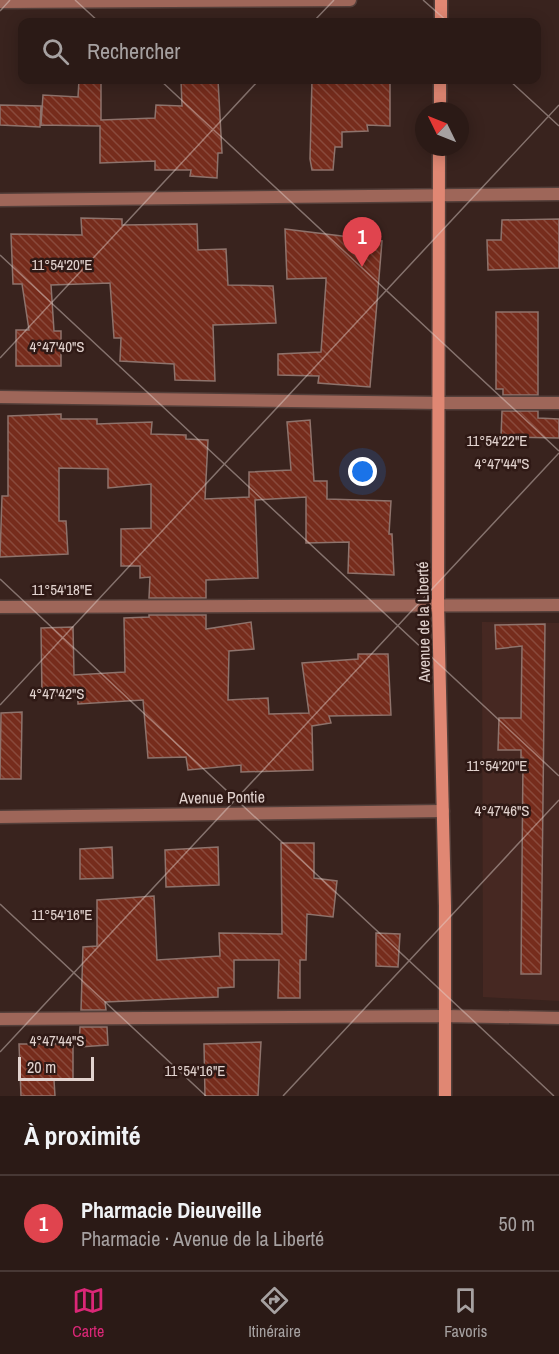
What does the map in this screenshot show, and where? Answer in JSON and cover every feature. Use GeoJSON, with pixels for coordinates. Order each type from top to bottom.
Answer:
{"type":"FeatureCollection","features":[{"type":"Feature","properties":{"kind":"street"},"geometry":{"type":"LineString","coordinates":[[0,2],[350,0]]}},
{"type":"Feature","properties":{"kind":"street"},"geometry":{"type":"LineString","coordinates":[[441,0],[441,18]]}},
{"type":"Feature","properties":{"kind":"street"},"geometry":{"type":"LineString","coordinates":[[440,84],[440,102]]}},
{"type":"Feature","properties":{"kind":"street","name":"Avenue de la Liberté"},"geometry":{"type":"LineString","coordinates":[[440,156],[438,605],[443,811],[445,1096]]}},
{"type":"Feature","properties":{"kind":"street"},"geometry":{"type":"LineString","coordinates":[[0,200],[559,194]]}},
{"type":"Feature","properties":{"kind":"street"},"geometry":{"type":"LineString","coordinates":[[0,397],[440,404],[559,403]]}},
{"type":"Feature","properties":{"kind":"street"},"geometry":{"type":"LineString","coordinates":[[0,607],[559,605]]}},
{"type":"Feature","properties":{"kind":"street","name":"Avenue Pontie"},"geometry":{"type":"LineString","coordinates":[[0,816],[443,811]]}},
{"type":"Feature","properties":{"kind":"street"},"geometry":{"type":"LineString","coordinates":[[0,1019],[444,1016],[559,1018]]}},
{"type":"Feature","properties":{"kind":"shaded area"},"geometry":{"type":"Polygon","coordinates":[[[482,622],[559,623],[559,1001],[483,997],[482,622]]]}},
{"type":"Feature","properties":{"kind":"building"},"geometry":{"type":"Polygon","coordinates":[[[79,84],[101,84],[101,120],[155,118],[156,105],[182,106],[181,84],[218,84],[222,153],[218,153],[217,178],[190,176],[191,170],[155,170],[155,161],[100,163],[100,126],[41,125],[43,95],[78,97],[79,84]]]}},
{"type":"Feature","properties":{"kind":"building"},"geometry":{"type":"Polygon","coordinates":[[[312,84],[390,84],[390,126],[367,125],[368,131],[342,132],[342,147],[335,147],[333,170],[312,170],[310,159],[312,84]]]}},
{"type":"Feature","properties":{"kind":"building"},"geometry":{"type":"Polygon","coordinates":[[[0,105],[41,106],[40,127],[0,125],[0,105]]]}},
{"type":"Feature","properties":{"kind":"building"},"geometry":{"type":"Polygon","coordinates":[[[81,218],[122,219],[122,225],[197,224],[198,250],[226,249],[228,285],[273,286],[276,323],[213,325],[215,381],[175,380],[174,364],[120,361],[121,338],[114,338],[110,283],[51,285],[54,331],[61,331],[61,366],[16,366],[16,330],[29,330],[22,284],[13,284],[11,234],[82,235],[81,218]]]}},
{"type":"Feature","properties":{"kind":"building"},"geometry":{"type":"Polygon","coordinates":[[[559,219],[559,268],[488,270],[487,240],[501,240],[502,220],[559,219]]]}},
{"type":"Feature","properties":{"kind":"building"},"geometry":{"type":"Polygon","coordinates":[[[285,229],[382,241],[370,387],[318,383],[319,376],[278,375],[278,354],[321,352],[326,282],[326,278],[287,279],[285,229]]]}},
{"type":"Feature","properties":{"kind":"building"},"geometry":{"type":"Polygon","coordinates":[[[496,312],[538,312],[538,395],[503,395],[503,389],[496,389],[496,312]]]}},
{"type":"Feature","properties":{"kind":"building"},"geometry":{"type":"Polygon","coordinates":[[[502,411],[538,411],[538,418],[559,419],[559,438],[501,437],[502,411]]]}},
{"type":"Feature","properties":{"kind":"building"},"geometry":{"type":"Polygon","coordinates":[[[61,414],[61,419],[97,419],[97,424],[152,422],[151,434],[186,435],[186,439],[208,440],[205,499],[249,497],[249,472],[291,470],[287,422],[310,420],[314,481],[327,481],[327,499],[391,501],[389,534],[392,534],[394,575],[348,573],[349,542],[306,543],[306,497],[255,500],[258,578],[206,580],[206,598],[149,598],[150,577],[140,578],[140,566],[121,566],[121,529],[151,528],[151,484],[108,488],[108,469],[59,468],[59,521],[66,521],[68,554],[0,557],[2,496],[8,496],[8,416],[61,414]]]}},
{"type":"Feature","properties":{"kind":"building"},"geometry":{"type":"Polygon","coordinates":[[[149,615],[206,615],[206,629],[251,622],[254,649],[229,651],[228,700],[268,698],[269,714],[309,713],[302,663],[358,659],[358,654],[388,654],[391,715],[329,716],[331,723],[312,726],[313,770],[241,772],[241,765],[188,770],[186,757],[148,758],[143,700],[78,704],[78,695],[42,696],[41,628],[73,627],[74,675],[125,672],[124,618],[149,617],[149,615]]]}},
{"type":"Feature","properties":{"kind":"building"},"geometry":{"type":"Polygon","coordinates":[[[545,624],[541,974],[521,974],[523,758],[521,758],[521,750],[498,750],[499,718],[521,718],[522,646],[496,649],[495,625],[545,624]]]}},
{"type":"Feature","properties":{"kind":"building"},"geometry":{"type":"Polygon","coordinates":[[[22,712],[21,779],[0,779],[1,713],[22,712]]]}},
{"type":"Feature","properties":{"kind":"building"},"geometry":{"type":"Polygon","coordinates":[[[281,843],[314,843],[314,878],[337,881],[333,917],[307,914],[306,960],[300,960],[300,998],[278,998],[279,960],[234,960],[234,987],[218,988],[218,997],[105,1002],[106,1010],[81,1010],[83,947],[97,946],[97,900],[154,896],[157,960],[220,956],[219,933],[282,934],[281,843]]]}},
{"type":"Feature","properties":{"kind":"building"},"geometry":{"type":"Polygon","coordinates":[[[112,847],[113,878],[80,879],[80,849],[112,847]]]}},
{"type":"Feature","properties":{"kind":"building"},"geometry":{"type":"Polygon","coordinates":[[[218,847],[219,885],[166,887],[165,850],[218,847]]]}},
{"type":"Feature","properties":{"kind":"building"},"geometry":{"type":"Polygon","coordinates":[[[376,933],[400,934],[398,967],[376,966],[376,933]]]}},
{"type":"Feature","properties":{"kind":"building"},"geometry":{"type":"Polygon","coordinates":[[[80,1027],[107,1027],[108,1045],[79,1047],[80,1027]]]}},
{"type":"Feature","properties":{"kind":"building"},"geometry":{"type":"Polygon","coordinates":[[[261,1042],[258,1096],[205,1096],[204,1044],[261,1042]]]}},
{"type":"Feature","properties":{"kind":"building"},"geometry":{"type":"Polygon","coordinates":[[[19,1044],[73,1044],[73,1080],[54,1080],[55,1096],[21,1096],[19,1044]]]}},
{"type":"Feature","properties":{"kind":"place","name":"Pharmacie Dieuveille"},"geometry":{"type":"Point","coordinates":[362,267]}}]}
